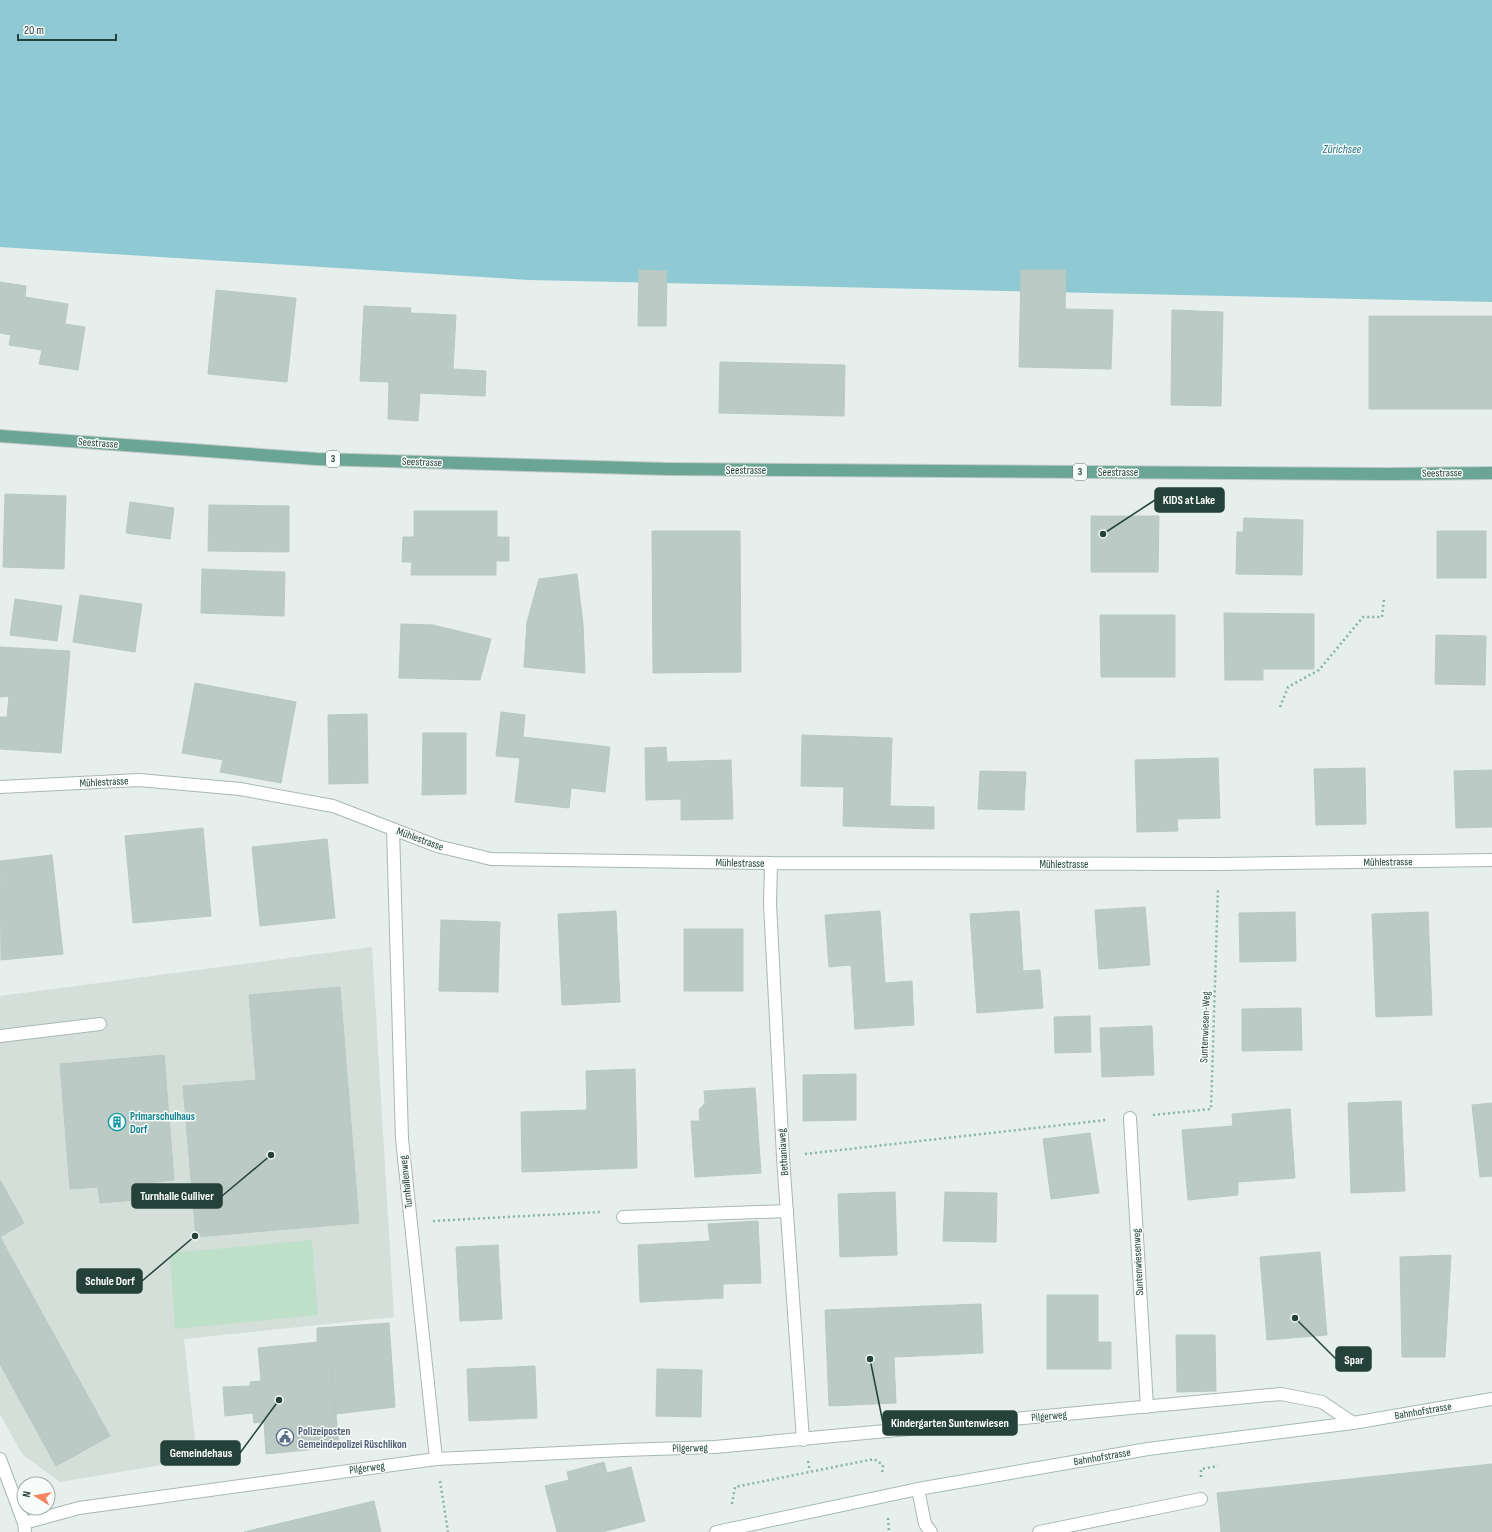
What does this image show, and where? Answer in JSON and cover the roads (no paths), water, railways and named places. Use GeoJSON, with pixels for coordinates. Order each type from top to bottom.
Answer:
{"type":"FeatureCollection","features":[{"type":"Feature","properties":{"kind":"main road","name":"Seestrasse"},"geometry":{"type":"LineString","coordinates":[[0,436],[317,459],[667,469],[1380,474],[1492,473]]}},
{"type":"Feature","properties":{"kind":"street","name":"Mühlestrasse"},"geometry":{"type":"LineString","coordinates":[[0,787],[139,780],[240,789],[333,806],[437,846],[491,860],[771,863],[1218,864],[1492,860]]}},
{"type":"Feature","properties":{"kind":"street","name":"Turnhallenweg"},"geometry":{"type":"LineString","coordinates":[[393,829],[402,1139],[436,1459]]}},
{"type":"Feature","properties":{"kind":"street","name":"Bethaniaweg"},"geometry":{"type":"LineString","coordinates":[[771,863],[770,904],[783,1157],[803,1440]]}},
{"type":"Feature","properties":{"kind":"street"},"geometry":{"type":"LineString","coordinates":[[0,1036],[100,1024]]}},
{"type":"Feature","properties":{"kind":"street","name":"Suntenwiesenweg"},"geometry":{"type":"LineString","coordinates":[[1130,1118],[1146,1407]]}},
{"type":"Feature","properties":{"kind":"street"},"geometry":{"type":"LineString","coordinates":[[623,1218],[787,1211]]}},
{"type":"Feature","properties":{"kind":"street","name":"Pilgerweg"},"geometry":{"type":"LineString","coordinates":[[25,1527],[79,1508],[436,1459],[615,1450],[715,1447],[803,1440],[1281,1394],[1322,1402],[1353,1423]]}},
{"type":"Feature","properties":{"kind":"street","name":"Bahnhofstrasse"},"geometry":{"type":"LineString","coordinates":[[716,1532],[918,1489],[1148,1449],[1353,1423],[1492,1400]]}},
{"type":"Feature","properties":{"kind":"street"},"geometry":{"type":"LineString","coordinates":[[0,1458],[25,1527]]}},
{"type":"Feature","properties":{"kind":"street"},"geometry":{"type":"LineString","coordinates":[[918,1489],[925,1524],[931,1532]]}},
{"type":"Feature","properties":{"kind":"street"},"geometry":{"type":"LineString","coordinates":[[1039,1532],[1201,1499]]}},
{"type":"Feature","properties":{"kind":"water","name":"Zürichsee"},"geometry":{"type":"Polygon","coordinates":[[[0,0],[1492,0],[1492,302],[529,280],[0,247],[0,0]]]}},
{"type":"Feature","properties":{"kind":"place","name":"KIDS at Lake"},"geometry":{"type":"Point","coordinates":[1103,534]}},
{"type":"Feature","properties":{"kind":"place","name":"Primarschulhaus Dorf"},"geometry":{"type":"Point","coordinates":[117,1122]}},
{"type":"Feature","properties":{"kind":"place","name":"Turnhalle Gulliver"},"geometry":{"type":"Point","coordinates":[271,1155]}},
{"type":"Feature","properties":{"kind":"place","name":"Schule Dorf"},"geometry":{"type":"Point","coordinates":[195,1236]}},
{"type":"Feature","properties":{"kind":"place","name":"Spar"},"geometry":{"type":"Point","coordinates":[1295,1318]}},
{"type":"Feature","properties":{"kind":"place","name":"Kindergarten Suntenwiesen"},"geometry":{"type":"Point","coordinates":[870,1359]}},
{"type":"Feature","properties":{"kind":"place","name":"Gemeindehaus"},"geometry":{"type":"Point","coordinates":[279,1400]}},
{"type":"Feature","properties":{"kind":"place","name":"Polizeiposten Gemeindepolizei Rüschlikon"},"geometry":{"type":"Point","coordinates":[285,1437]}}]}
